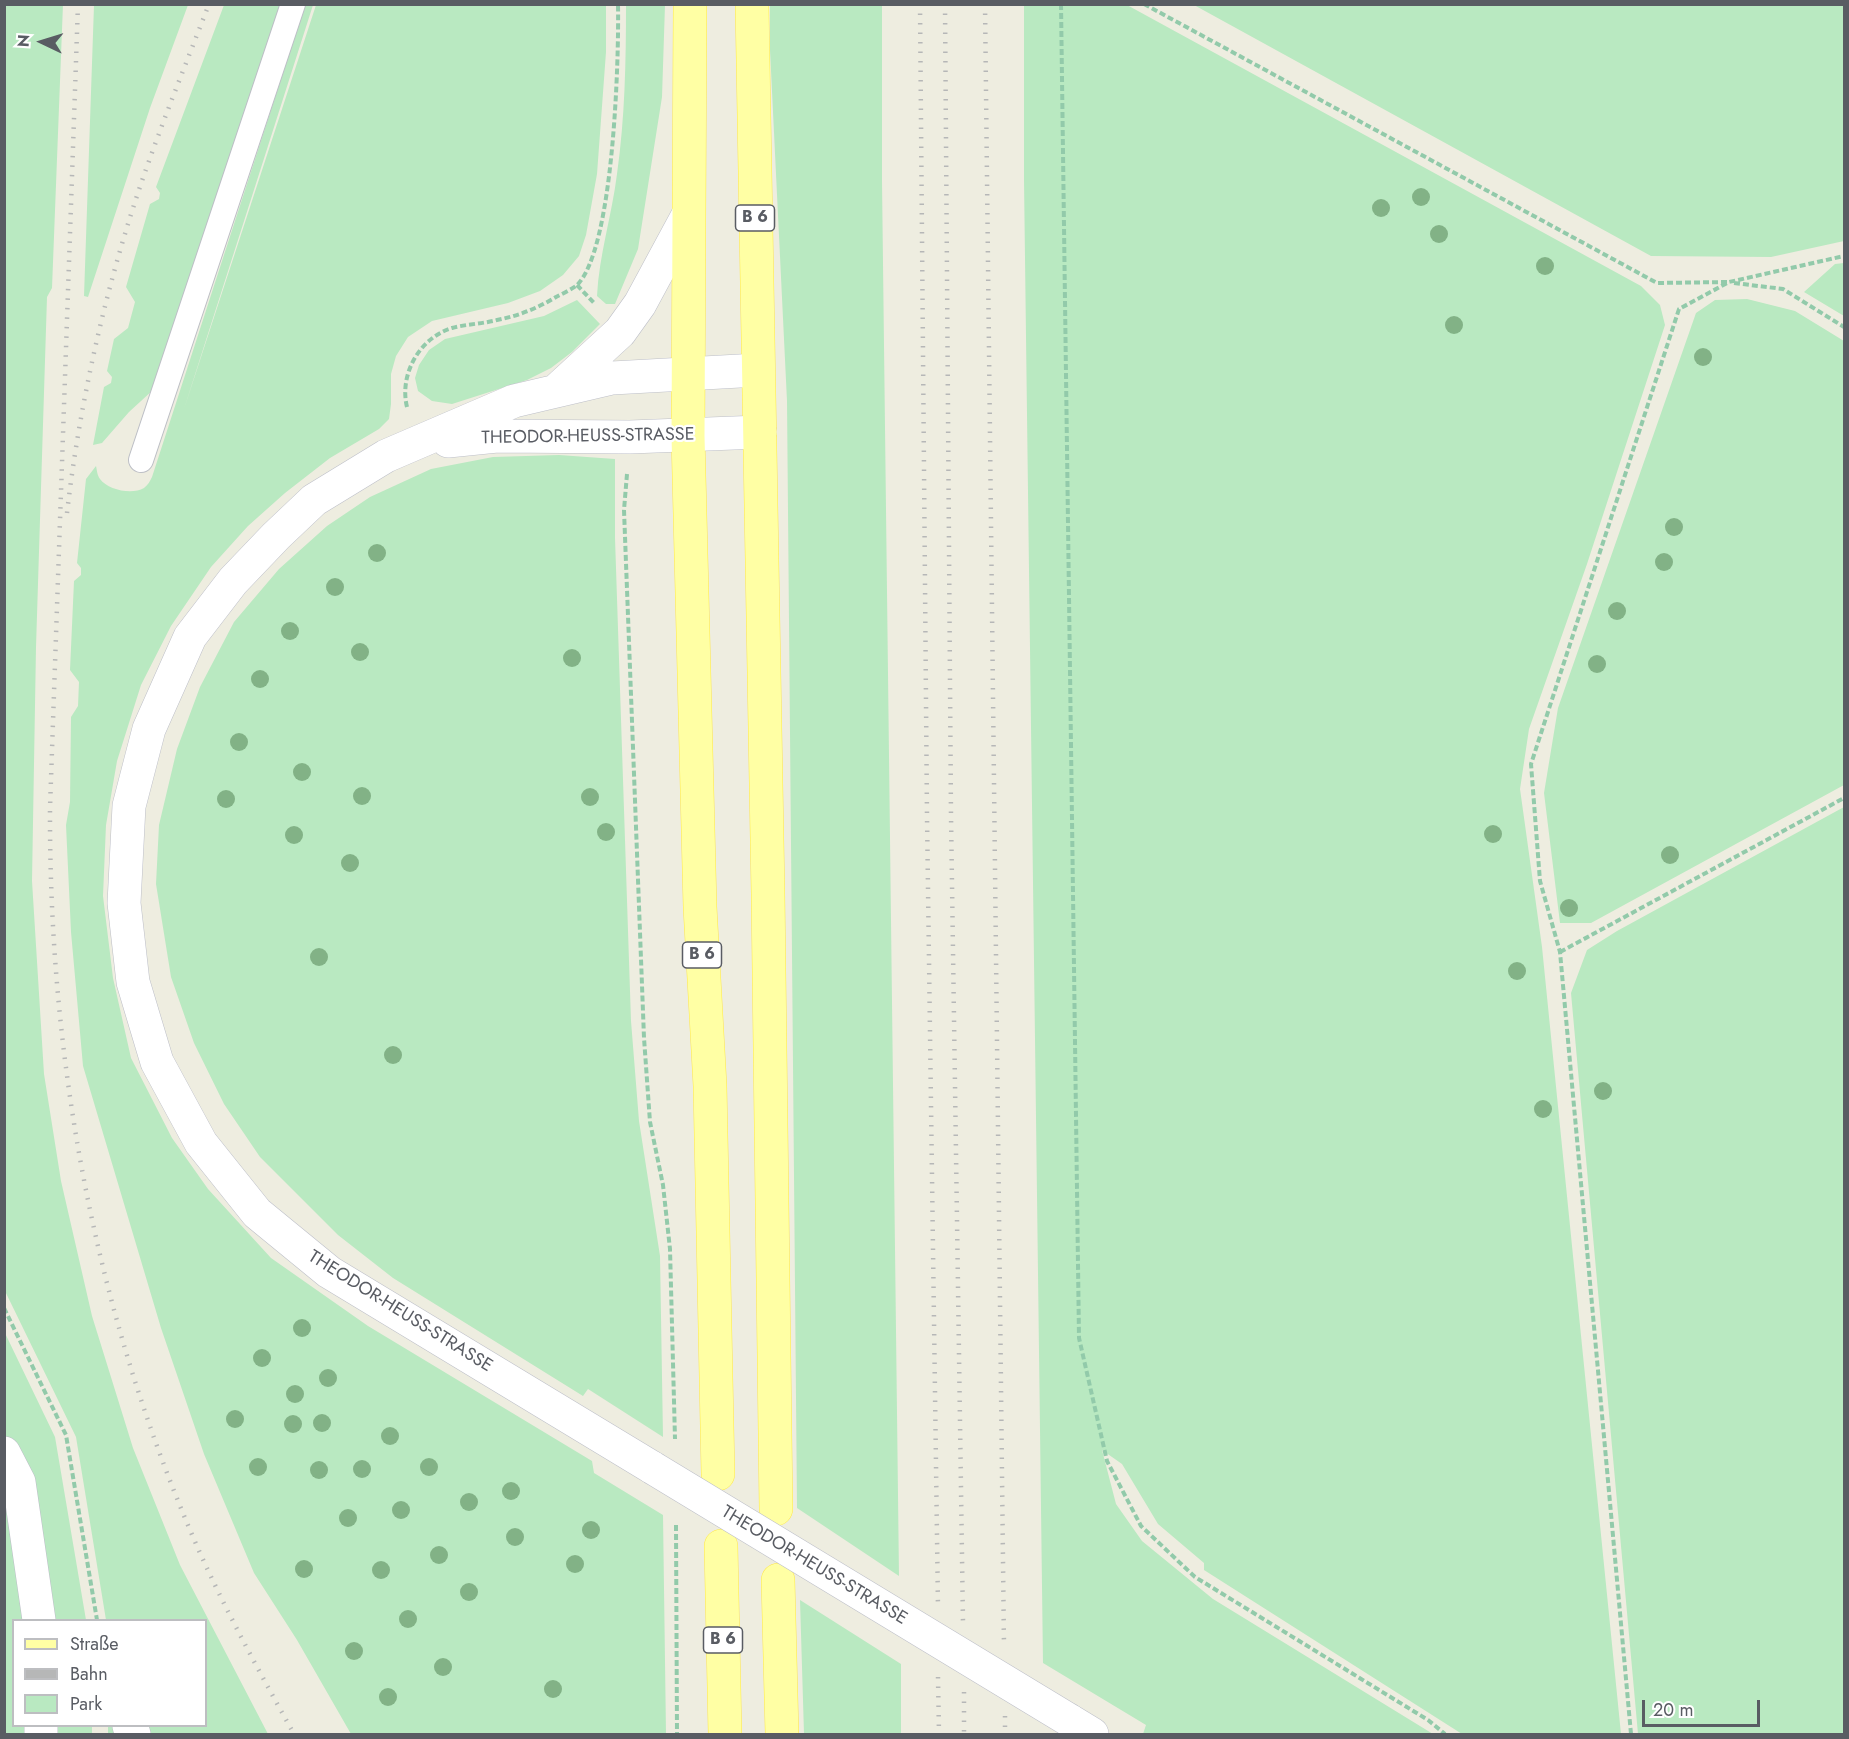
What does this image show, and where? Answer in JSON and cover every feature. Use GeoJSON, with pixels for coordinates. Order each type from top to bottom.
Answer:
{"type":"FeatureCollection","features":[{"type":"Feature","properties":{"kind":"main road","name":"B 6"},"geometry":{"type":"LineString","coordinates":[[690,4],[688,436],[700,907],[710,1086],[718,1473]]}},
{"type":"Feature","properties":{"kind":"main road","name":"B 6"},"geometry":{"type":"LineString","coordinates":[[752,4],[776,1509]]}},
{"type":"Feature","properties":{"kind":"main road","name":"B 6"},"geometry":{"type":"LineString","coordinates":[[721,1545],[725,1734]]}},
{"type":"Feature","properties":{"kind":"main road"},"geometry":{"type":"LineString","coordinates":[[778,1580],[782,1734]]}},
{"type":"Feature","properties":{"kind":"street"},"geometry":{"type":"LineString","coordinates":[[556,391],[620,332],[640,304],[688,214]]}},
{"type":"Feature","properties":{"kind":"street","name":"THEODOR-HEUSS-STRASSE"},"geometry":{"type":"LineString","coordinates":[[758,370],[612,378],[514,401],[386,456],[314,500],[276,536],[233,581],[190,637],[149,729],[129,806],[124,903],[133,982],[157,1062],[201,1143],[257,1214],[329,1272],[664,1457],[1080,1727]]}},
{"type":"Feature","properties":{"kind":"street","name":"THEODOR-HEUSS-STRASSE"},"geometry":{"type":"LineString","coordinates":[[416,444],[497,436],[630,437],[760,432]]}},
{"type":"Feature","properties":{"kind":"street"},"geometry":{"type":"LineString","coordinates":[[4,1453],[19,1482],[39,1619]]}},
{"type":"Feature","properties":{"kind":"lane"},"geometry":{"type":"LineString","coordinates":[[141,460],[293,4]]}},
{"type":"Feature","properties":{"kind":"path"},"geometry":{"type":"LineString","coordinates":[[416,444],[404,397],[406,374],[416,355],[430,340],[450,329],[498,320],[538,307],[576,285],[592,260],[607,188],[615,115],[618,4]]}},
{"type":"Feature","properties":{"kind":"path"},"geometry":{"type":"LineString","coordinates":[[1061,4],[1079,1338],[1107,1461],[1140,1526],[1195,1577],[1428,1720],[1445,1734]]}},
{"type":"Feature","properties":{"kind":"path"},"geometry":{"type":"LineString","coordinates":[[1144,4],[1657,283],[1729,282],[1783,289],[1845,327]]}},
{"type":"Feature","properties":{"kind":"path"},"geometry":{"type":"LineString","coordinates":[[1631,1734],[1560,952],[1540,881],[1531,764],[1679,309],[1729,282],[1845,256]]}},
{"type":"Feature","properties":{"kind":"path"},"geometry":{"type":"LineString","coordinates":[[576,285],[620,332]]}},
{"type":"Feature","properties":{"kind":"path"},"geometry":{"type":"LineString","coordinates":[[630,437],[624,510],[644,1038],[650,1122],[663,1185],[670,1249],[664,1457]]}},
{"type":"Feature","properties":{"kind":"path"},"geometry":{"type":"LineString","coordinates":[[1560,952],[1845,798]]}},
{"type":"Feature","properties":{"kind":"path"},"geometry":{"type":"LineString","coordinates":[[4,1308],[66,1435],[97,1619]]}},
{"type":"Feature","properties":{"kind":"path"},"geometry":{"type":"LineString","coordinates":[[675,1517],[677,1734]]}},
{"type":"Feature","properties":{"kind":"green space"},"geometry":{"type":"Polygon","coordinates":[[[63,4],[52,288],[47,297],[36,647],[32,881],[44,1074],[61,1181],[92,1316],[133,1448],[180,1565],[268,1734],[108,1734],[108,1727],[207,1727],[207,1619],[106,1619],[76,1437],[5,1291],[4,5],[63,4]]]}},
{"type":"Feature","properties":{"kind":"green space"},"geometry":{"type":"Polygon","coordinates":[[[94,5],[188,5],[150,108],[88,297],[84,296],[94,5]]]}},
{"type":"Feature","properties":{"kind":"green space"},"geometry":{"type":"Polygon","coordinates":[[[224,5],[288,5],[165,379],[129,412],[102,443],[93,445],[104,387],[111,383],[112,377],[107,371],[114,339],[128,328],[135,302],[126,287],[150,204],[159,199],[160,193],[156,187],[224,5]]]}},
{"type":"Feature","properties":{"kind":"green space"},"geometry":{"type":"Polygon","coordinates":[[[305,5],[313,5],[184,409],[316,5],[606,5],[606,52],[597,174],[586,235],[579,256],[563,275],[540,291],[508,303],[432,321],[408,337],[396,356],[391,374],[389,419],[379,429],[330,458],[248,526],[211,567],[171,626],[141,685],[117,761],[106,825],[103,896],[113,978],[131,1058],[172,1138],[208,1189],[271,1258],[368,1326],[592,1461],[594,1473],[663,1515],[666,1734],[351,1734],[297,1640],[254,1573],[204,1454],[161,1328],[83,1066],[71,932],[66,825],[70,802],[71,717],[78,706],[79,682],[70,670],[74,581],[81,575],[81,568],[77,563],[86,479],[96,466],[98,476],[104,483],[114,489],[133,491],[144,488],[152,477],[305,5]]]}},
{"type":"Feature","properties":{"kind":"green space"},"geometry":{"type":"Polygon","coordinates":[[[626,5],[665,5],[662,97],[638,249],[615,304],[606,304],[597,296],[600,265],[620,153],[626,5]]]}},
{"type":"Feature","properties":{"kind":"green space"},"geometry":{"type":"Polygon","coordinates":[[[770,5],[882,5],[882,181],[899,1576],[797,1508],[787,401],[770,50],[770,5]]]}},
{"type":"Feature","properties":{"kind":"green space"},"geometry":{"type":"Polygon","coordinates":[[[1024,5],[1127,5],[1641,286],[1660,305],[1665,325],[1587,564],[1529,729],[1520,789],[1542,947],[1621,1734],[1462,1734],[1204,1570],[1204,1563],[1158,1524],[1122,1464],[1102,1450],[1116,1504],[1142,1541],[1213,1599],[1433,1734],[1143,1734],[1146,1725],[1043,1663],[1024,180],[1024,5]]]}},
{"type":"Feature","properties":{"kind":"green space"},"geometry":{"type":"Polygon","coordinates":[[[1194,5],[1844,5],[1844,241],[1771,257],[1651,256],[1194,5]]]}},
{"type":"Feature","properties":{"kind":"green space"},"geometry":{"type":"Polygon","coordinates":[[[1844,263],[1844,316],[1804,292],[1835,264],[1844,263]]]}},
{"type":"Feature","properties":{"kind":"green space"},"geometry":{"type":"Polygon","coordinates":[[[1747,299],[1795,311],[1844,341],[1844,785],[1591,923],[1560,923],[1544,793],[1558,708],[1696,313],[1715,300],[1747,299]]]}},
{"type":"Feature","properties":{"kind":"green space"},"geometry":{"type":"Polygon","coordinates":[[[577,300],[600,324],[572,352],[551,368],[527,380],[452,404],[432,401],[418,391],[415,378],[419,365],[429,350],[445,339],[544,316],[577,300]]]}},
{"type":"Feature","properties":{"kind":"green space"},"geometry":{"type":"Polygon","coordinates":[[[559,455],[615,459],[615,538],[631,1021],[639,1121],[660,1256],[663,1437],[588,1389],[583,1396],[393,1278],[338,1235],[260,1157],[224,1104],[194,1043],[171,977],[156,884],[159,825],[177,749],[200,687],[234,622],[279,569],[327,526],[370,497],[431,469],[493,457],[559,455]]]}},
{"type":"Feature","properties":{"kind":"green space"},"geometry":{"type":"Polygon","coordinates":[[[1844,807],[1844,1734],[1638,1734],[1571,993],[1587,950],[1617,931],[1844,807]]]}},
{"type":"Feature","properties":{"kind":"green space"},"geometry":{"type":"Polygon","coordinates":[[[4,1331],[55,1437],[86,1619],[12,1619],[12,1727],[92,1727],[92,1734],[5,1734],[4,1331]]]}},
{"type":"Feature","properties":{"kind":"green space"},"geometry":{"type":"Polygon","coordinates":[[[800,1600],[901,1664],[901,1734],[804,1734],[800,1600]]]}},
{"type":"Feature","properties":{"kind":"railway"},"geometry":{"type":"LineString","coordinates":[[78,4],[50,808],[52,904],[58,999],[70,1094],[86,1188],[107,1282],[133,1373],[164,1464],[200,1553],[245,1645],[294,1734]]}},
{"type":"Feature","properties":{"kind":"railway"},"geometry":{"type":"LineString","coordinates":[[67,513],[87,385],[118,257],[152,154],[209,4]]}},
{"type":"Feature","properties":{"kind":"railway"},"geometry":{"type":"LineString","coordinates":[[920,4],[927,816],[938,1608]]}},
{"type":"Feature","properties":{"kind":"railway"},"geometry":{"type":"LineString","coordinates":[[945,4],[951,816],[963,1623]]}},
{"type":"Feature","properties":{"kind":"railway"},"geometry":{"type":"LineString","coordinates":[[985,4],[1004,1647]]}},
{"type":"Feature","properties":{"kind":"railway"},"geometry":{"type":"LineString","coordinates":[[938,1677],[939,1734]]}},
{"type":"Feature","properties":{"kind":"railway"},"geometry":{"type":"LineString","coordinates":[[964,1692],[964,1734]]}},
{"type":"Feature","properties":{"kind":"railway"},"geometry":{"type":"LineString","coordinates":[[1005,1716],[1005,1734]]}}]}
